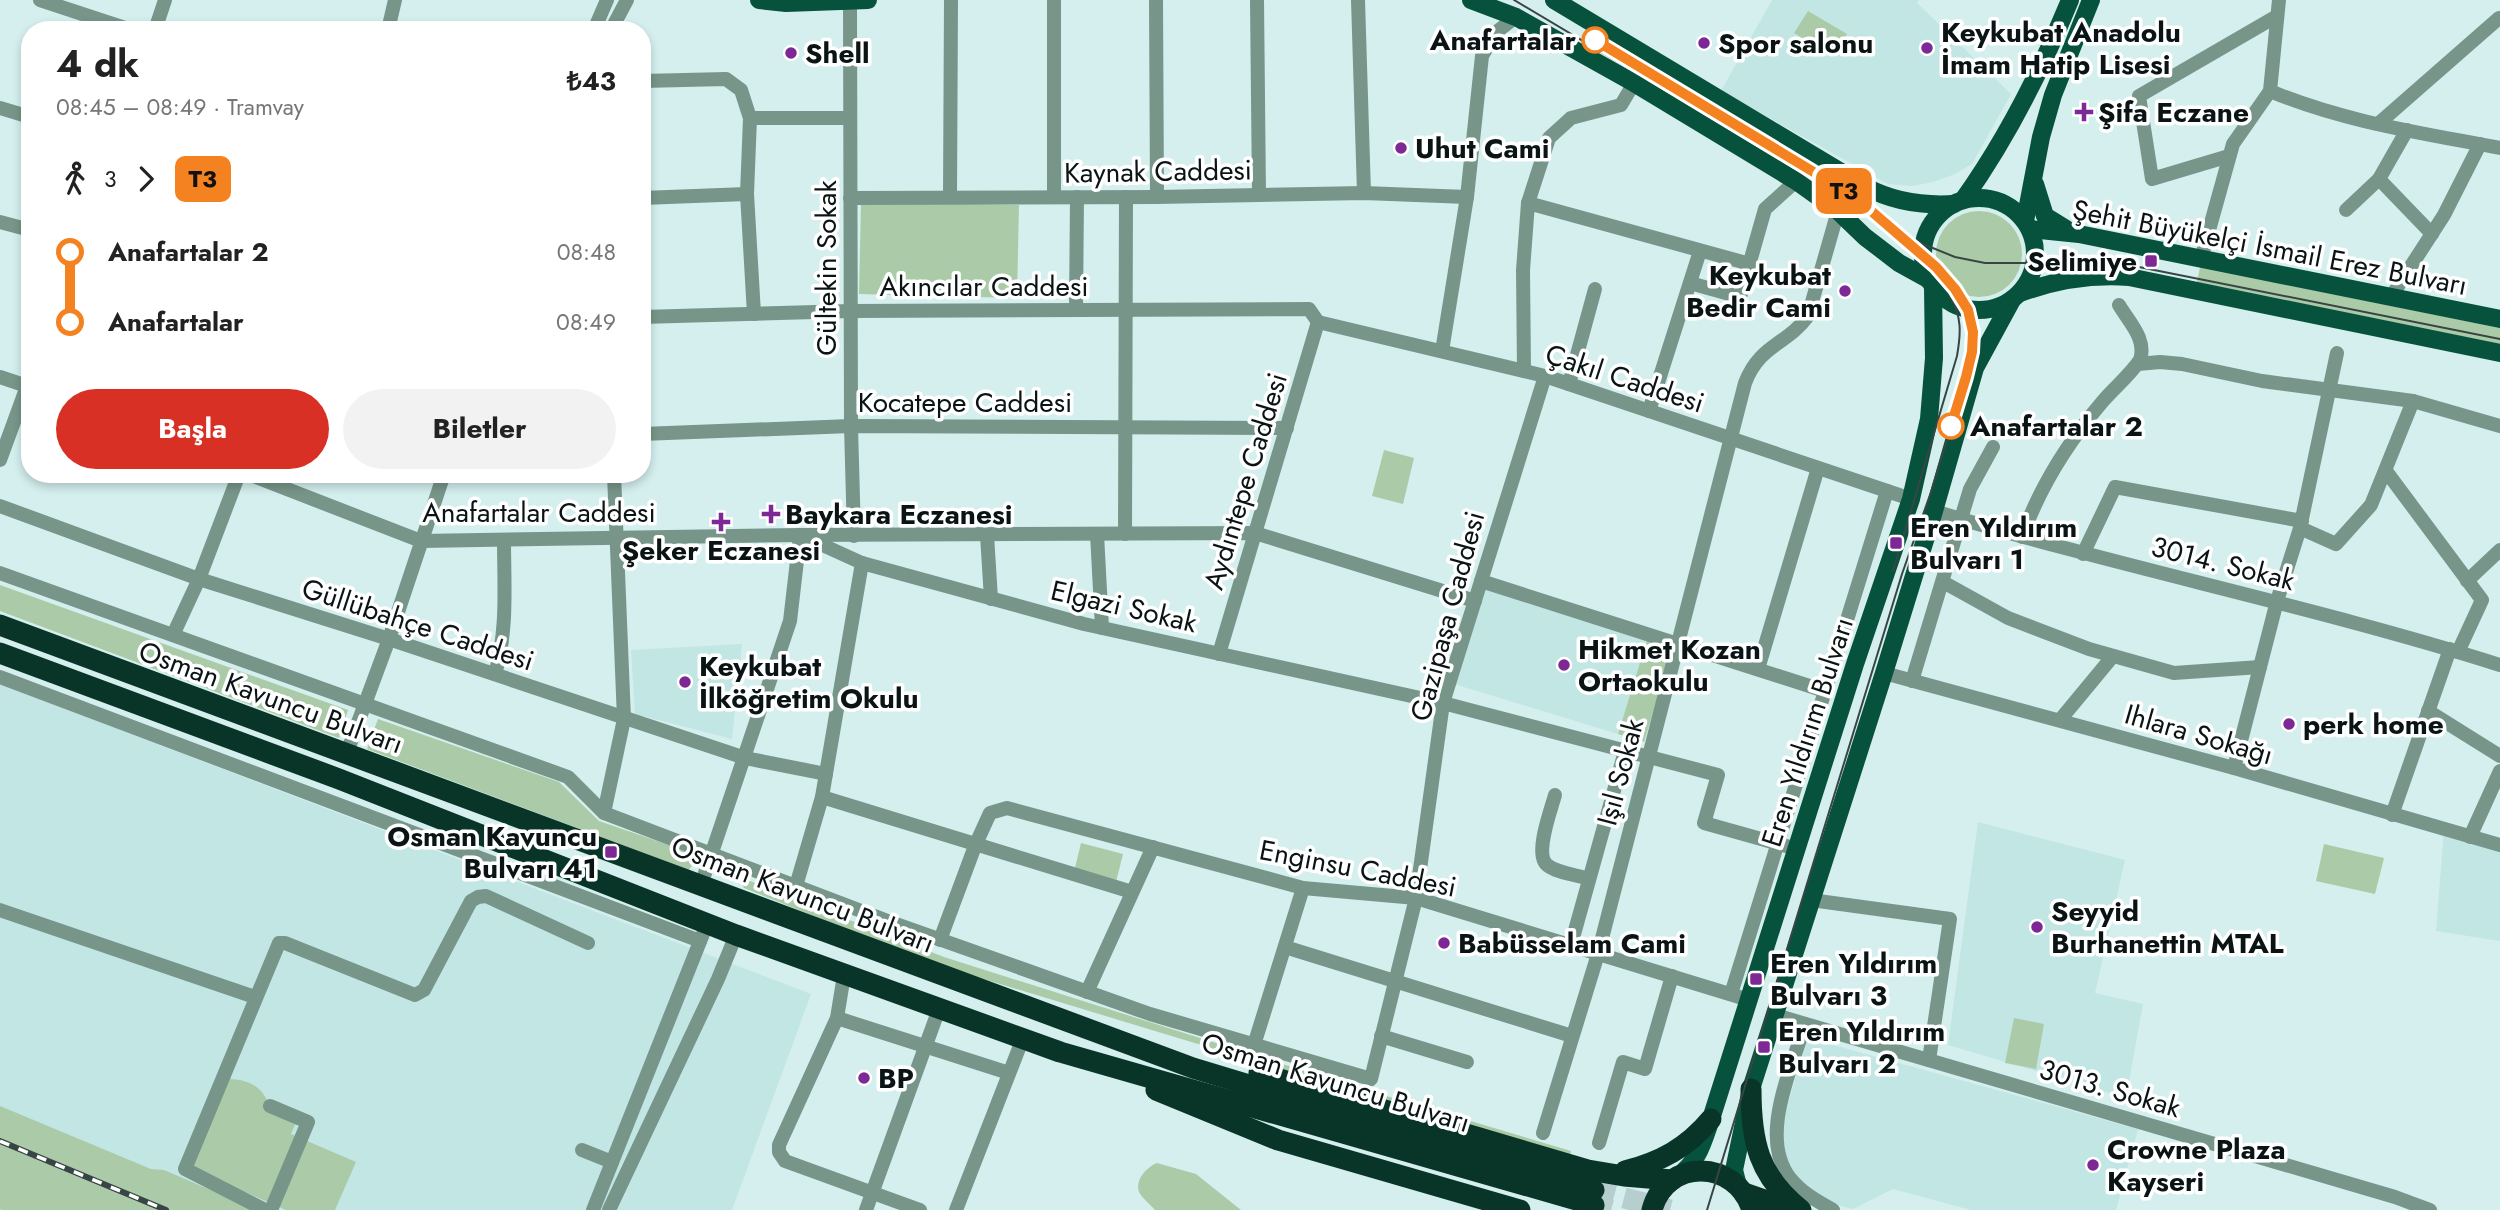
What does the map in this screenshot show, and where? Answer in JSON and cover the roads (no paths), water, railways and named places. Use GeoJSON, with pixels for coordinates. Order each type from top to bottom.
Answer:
{"type":"FeatureCollection","features":[{"type":"Feature","properties":{"kind":"highway","name":"Osman Kavuncu Bulvarı"},"geometry":{"type":"LineString","coordinates":[[0,625],[1070,1024],[1186,1051],[1598,1190]]}},
{"type":"Feature","properties":{"kind":"highway","name":"Osman Kavuncu Bulvarı"},"geometry":{"type":"LineString","coordinates":[[0,653],[352,784],[704,932],[736,935],[1060,1052],[1598,1190]]}},
{"type":"Feature","properties":{"kind":"highway"},"geometry":{"type":"LineString","coordinates":[[1060,1052],[1278,1140],[1520,1210]]}},
{"type":"Feature","properties":{"kind":"highway"},"geometry":{"type":"LineString","coordinates":[[1751,1089],[1753,1135],[1760,1161],[1776,1185],[1801,1210]]}},
{"type":"Feature","properties":{"kind":"highway"},"geometry":{"type":"LineString","coordinates":[[1598,1190],[1643,1166],[1666,1158],[1694,1138],[1711,1119]]}},
{"type":"Feature","properties":{"kind":"highway"},"geometry":{"type":"LineString","coordinates":[[1598,1190],[1709,1171],[1731,1179],[1745,1196],[1794,1210]]}},
{"type":"Feature","properties":{"kind":"highway"},"geometry":{"type":"LineString","coordinates":[[1651,1210],[1657,1196],[1675,1178]]}},
{"type":"Feature","properties":{"kind":"main road"},"geometry":{"type":"LineString","coordinates":[[759,0],[786,4],[867,0]]}},
{"type":"Feature","properties":{"kind":"main road"},"geometry":{"type":"LineString","coordinates":[[1471,0],[1516,17],[1634,83],[1796,181],[1838,211],[1873,244],[1956,306],[1968,310],[1994,309],[2016,297],[2034,268],[2035,248],[2027,225],[2010,207],[1992,199],[1928,205],[1902,201],[1866,187],[1554,0]]}},
{"type":"Feature","properties":{"kind":"main road"},"geometry":{"type":"LineString","coordinates":[[1930,284],[1922,254],[1927,232],[1938,215],[1958,202],[1998,147],[2044,64],[2070,0]]}},
{"type":"Feature","properties":{"kind":"main road"},"geometry":{"type":"LineString","coordinates":[[2027,225],[2041,137],[2057,83],[2091,0]]}},
{"type":"Feature","properties":{"kind":"main road"},"geometry":{"type":"LineString","coordinates":[[2034,176],[2045,216],[2053,223],[2079,234]]}},
{"type":"Feature","properties":{"kind":"main road","name":"Şehit Büyükelçi İsmail Erez Bulvarı"},"geometry":{"type":"LineString","coordinates":[[2027,225],[2500,318]]}},
{"type":"Feature","properties":{"kind":"main road","name":"Şehit Büyükelçi İsmail Erez Bulvarı"},"geometry":{"type":"LineString","coordinates":[[2016,297],[2070,279],[2129,277],[2500,353]]}},
{"type":"Feature","properties":{"kind":"main road","name":"Eren Yıldırım Bulvarı"},"geometry":{"type":"LineString","coordinates":[[1675,1178],[1692,1165],[1711,1119],[1855,664],[1911,499],[1929,419],[1934,358],[1930,284]]}},
{"type":"Feature","properties":{"kind":"main road","name":"Eren Yıldırım Bulvarı"},"geometry":{"type":"LineString","coordinates":[[1745,1196],[1734,1170],[1751,1089],[1884,673],[1975,368],[2016,297]]}},
{"type":"Feature","properties":{"kind":"street"},"geometry":{"type":"LineString","coordinates":[[40,0],[104,21]]}},
{"type":"Feature","properties":{"kind":"street"},"geometry":{"type":"LineString","coordinates":[[158,21],[164,0]]}},
{"type":"Feature","properties":{"kind":"street"},"geometry":{"type":"LineString","coordinates":[[390,21],[396,0]]}},
{"type":"Feature","properties":{"kind":"street"},"geometry":{"type":"LineString","coordinates":[[598,21],[607,0]]}},
{"type":"Feature","properties":{"kind":"street"},"geometry":{"type":"LineString","coordinates":[[616,21],[627,0]]}},
{"type":"Feature","properties":{"kind":"street"},"geometry":{"type":"LineString","coordinates":[[950,197],[951,0]]}},
{"type":"Feature","properties":{"kind":"street"},"geometry":{"type":"LineString","coordinates":[[1054,0],[1054,197]]}},
{"type":"Feature","properties":{"kind":"street"},"geometry":{"type":"LineString","coordinates":[[1156,0],[1157,197]]}},
{"type":"Feature","properties":{"kind":"street"},"geometry":{"type":"LineString","coordinates":[[1257,0],[1259,194]]}},
{"type":"Feature","properties":{"kind":"street"},"geometry":{"type":"LineString","coordinates":[[1358,0],[1364,192]]}},
{"type":"Feature","properties":{"kind":"street"},"geometry":{"type":"LineString","coordinates":[[2201,259],[2232,144],[2270,91],[2278,0]]}},
{"type":"Feature","properties":{"kind":"street","name":"Gültekin Sokak"},"geometry":{"type":"LineString","coordinates":[[850,1],[850,311],[854,536]]}},
{"type":"Feature","properties":{"kind":"street"},"geometry":{"type":"LineString","coordinates":[[2229,156],[2152,179],[2139,96],[2277,16]]}},
{"type":"Feature","properties":{"kind":"street"},"geometry":{"type":"LineString","coordinates":[[1442,351],[1467,197],[1482,56],[1495,33],[1516,17]]}},
{"type":"Feature","properties":{"kind":"street"},"geometry":{"type":"LineString","coordinates":[[2378,124],[2499,18]]}},
{"type":"Feature","properties":{"kind":"street"},"geometry":{"type":"LineString","coordinates":[[651,81],[726,79],[737,85],[744,97],[750,118],[747,194],[754,314]]}},
{"type":"Feature","properties":{"kind":"street"},"geometry":{"type":"LineString","coordinates":[[1524,371],[1523,270],[1528,203],[1549,138],[1571,118],[1621,105],[1634,83]]}},
{"type":"Feature","properties":{"kind":"street"},"geometry":{"type":"LineString","coordinates":[[2270,91],[2333,114],[2500,148]]}},
{"type":"Feature","properties":{"kind":"street"},"geometry":{"type":"LineString","coordinates":[[0,108],[21,114]]}},
{"type":"Feature","properties":{"kind":"street"},"geometry":{"type":"LineString","coordinates":[[750,118],[850,118]]}},
{"type":"Feature","properties":{"kind":"street"},"geometry":{"type":"LineString","coordinates":[[2346,210],[2379,179],[2407,130]]}},
{"type":"Feature","properties":{"kind":"street"},"geometry":{"type":"LineString","coordinates":[[2391,297],[2444,215],[2480,144]]}},
{"type":"Feature","properties":{"kind":"street"},"geometry":{"type":"LineString","coordinates":[[2379,179],[2432,234]]}},
{"type":"Feature","properties":{"kind":"street"},"geometry":{"type":"LineString","coordinates":[[1690,283],[1740,298],[1765,209],[1796,181]]}},
{"type":"Feature","properties":{"kind":"street","name":"Kaynak Caddesi"},"geometry":{"type":"LineString","coordinates":[[850,198],[1157,197],[1364,192],[1467,197]]}},
{"type":"Feature","properties":{"kind":"street"},"geometry":{"type":"LineString","coordinates":[[651,198],[747,194]]}},
{"type":"Feature","properties":{"kind":"street"},"geometry":{"type":"LineString","coordinates":[[1076,310],[1077,197]]}},
{"type":"Feature","properties":{"kind":"street"},"geometry":{"type":"LineString","coordinates":[[1125,534],[1126,197]]}},
{"type":"Feature","properties":{"kind":"street"},"geometry":{"type":"LineString","coordinates":[[1528,203],[1750,264]]}},
{"type":"Feature","properties":{"kind":"street","name":"Işıl Sokak"},"geometry":{"type":"LineString","coordinates":[[1542,1133],[1598,954],[1745,383],[1752,368],[1768,349],[1796,330],[1808,316],[1838,211]]}},
{"type":"Feature","properties":{"kind":"street"},"geometry":{"type":"LineString","coordinates":[[0,222],[21,228]]}},
{"type":"Feature","properties":{"kind":"street"},"geometry":{"type":"LineString","coordinates":[[1649,411],[1700,251]]}},
{"type":"Feature","properties":{"kind":"street"},"geometry":{"type":"LineString","coordinates":[[1569,384],[1595,289]]}},
{"type":"Feature","properties":{"kind":"street"},"geometry":{"type":"LineString","coordinates":[[2022,537],[2037,498],[2060,458],[2097,409],[2138,364],[2143,352],[2141,340],[2119,305]]}},
{"type":"Feature","properties":{"kind":"street","name":"Akıncılar Caddesi"},"geometry":{"type":"LineString","coordinates":[[651,317],[850,311],[1309,309],[1318,322]]}},
{"type":"Feature","properties":{"kind":"street","name":"Çakıl Caddesi"},"geometry":{"type":"LineString","coordinates":[[1318,322],[1545,376],[1911,499]]}},
{"type":"Feature","properties":{"kind":"street","name":"Aydıntepe Caddesi"},"geometry":{"type":"LineString","coordinates":[[1219,654],[1318,322]]}},
{"type":"Feature","properties":{"kind":"street"},"geometry":{"type":"LineString","coordinates":[[2234,768],[2277,601],[2301,525],[2337,353]]}},
{"type":"Feature","properties":{"kind":"street"},"geometry":{"type":"LineString","coordinates":[[2138,364],[2182,364],[2262,381],[2413,401],[2500,426]]}},
{"type":"Feature","properties":{"kind":"street","name":"Gazipaşa Caddesi"},"geometry":{"type":"LineString","coordinates":[[1254,1045],[1371,1079],[1416,898],[1444,704],[1545,376]]}},
{"type":"Feature","properties":{"kind":"street"},"geometry":{"type":"LineString","coordinates":[[0,377],[21,382]]}},
{"type":"Feature","properties":{"kind":"street"},"geometry":{"type":"LineString","coordinates":[[2083,554],[2115,487],[2301,525],[2336,544],[2371,505],[2413,401]]}},
{"type":"Feature","properties":{"kind":"street"},"geometry":{"type":"LineString","coordinates":[[0,460],[21,405]]}},
{"type":"Feature","properties":{"kind":"street","name":"Kocatepe Caddesi"},"geometry":{"type":"LineString","coordinates":[[651,434],[851,426],[1287,428]]}},
{"type":"Feature","properties":{"kind":"street"},"geometry":{"type":"LineString","coordinates":[[1912,681],[1973,482],[1993,447]]}},
{"type":"Feature","properties":{"kind":"street"},"geometry":{"type":"LineString","coordinates":[[1758,669],[1818,468]]}},
{"type":"Feature","properties":{"kind":"street"},"geometry":{"type":"LineString","coordinates":[[2386,471],[2482,600],[2454,650],[2428,711],[2392,815]]}},
{"type":"Feature","properties":{"kind":"street"},"geometry":{"type":"LineString","coordinates":[[173,635],[199,579],[236,483]]}},
{"type":"Feature","properties":{"kind":"street","name":"Anafartalar Caddesi"},"geometry":{"type":"LineString","coordinates":[[271,483],[421,541],[800,535],[1255,533],[1475,601]]}},
{"type":"Feature","properties":{"kind":"street"},"geometry":{"type":"LineString","coordinates":[[346,755],[389,639],[440,483]]}},
{"type":"Feature","properties":{"kind":"street"},"geometry":{"type":"LineString","coordinates":[[604,813],[624,719],[614,483]]}},
{"type":"Feature","properties":{"kind":"street"},"geometry":{"type":"LineString","coordinates":[[1731,994],[1887,491]]}},
{"type":"Feature","properties":{"kind":"street","name":"Güllübahçe Caddesi"},"geometry":{"type":"LineString","coordinates":[[0,506],[199,579],[389,639],[624,719],[745,758],[826,774]]}},
{"type":"Feature","properties":{"kind":"street","name":"3014. Sokak"},"geometry":{"type":"LineString","coordinates":[[1934,511],[2083,554],[2277,601],[2500,665]]}},
{"type":"Feature","properties":{"kind":"street"},"geometry":{"type":"LineString","coordinates":[[1097,534],[1102,628]]}},
{"type":"Feature","properties":{"kind":"street"},"geometry":{"type":"LineString","coordinates":[[701,885],[790,621],[800,535]]}},
{"type":"Feature","properties":{"kind":"street","name":"Elgazi Sokak"},"geometry":{"type":"LineString","coordinates":[[800,535],[862,563],[1102,628],[1444,704],[1717,775],[1704,823],[1778,843]]}},
{"type":"Feature","properties":{"kind":"street"},"geometry":{"type":"LineString","coordinates":[[987,535],[992,599]]}},
{"type":"Feature","properties":{"kind":"street"},"geometry":{"type":"LineString","coordinates":[[495,674],[505,623],[504,540]]}},
{"type":"Feature","properties":{"kind":"street"},"geometry":{"type":"LineString","coordinates":[[2468,581],[2500,550]]}},
{"type":"Feature","properties":{"kind":"street"},"geometry":{"type":"LineString","coordinates":[[796,886],[822,797],[862,563]]}},
{"type":"Feature","properties":{"kind":"street"},"geometry":{"type":"LineString","coordinates":[[0,573],[568,777],[604,813],[796,886],[1150,1014],[1254,1045],[1303,888]]}},
{"type":"Feature","properties":{"kind":"street"},"geometry":{"type":"LineString","coordinates":[[1481,582],[1825,691]]}},
{"type":"Feature","properties":{"kind":"street"},"geometry":{"type":"LineString","coordinates":[[1943,582],[2008,618],[2113,656],[2174,673],[2260,667]]}},
{"type":"Feature","properties":{"kind":"street"},"geometry":{"type":"LineString","coordinates":[[2060,720],[2113,656]]}},
{"type":"Feature","properties":{"kind":"street","name":"Ihlara Sokağı"},"geometry":{"type":"LineString","coordinates":[[1884,673],[2234,768],[2500,845]]}},
{"type":"Feature","properties":{"kind":"street"},"geometry":{"type":"LineString","coordinates":[[0,677],[704,932],[593,1210]]}},
{"type":"Feature","properties":{"kind":"street"},"geometry":{"type":"LineString","coordinates":[[2428,711],[2500,755]]}},
{"type":"Feature","properties":{"kind":"street"},"geometry":{"type":"LineString","coordinates":[[1571,946],[1625,751]]}},
{"type":"Feature","properties":{"kind":"street"},"geometry":{"type":"LineString","coordinates":[[2470,837],[2500,771]]}},
{"type":"Feature","properties":{"kind":"street"},"geometry":{"type":"LineString","coordinates":[[1555,795],[1541,850],[1543,860],[1549,867],[1589,879]]}},
{"type":"Feature","properties":{"kind":"street"},"geometry":{"type":"LineString","coordinates":[[822,797],[1132,892]]}},
{"type":"Feature","properties":{"kind":"street","name":"Enginsu Caddesi"},"geometry":{"type":"LineString","coordinates":[[940,940],[990,813],[1007,808],[1303,888],[1416,898],[1749,1000]]}},
{"type":"Feature","properties":{"kind":"street"},"geometry":{"type":"LineString","coordinates":[[1778,843],[1797,849]]}},
{"type":"Feature","properties":{"kind":"street"},"geometry":{"type":"LineString","coordinates":[[1087,992],[1153,847]]}},
{"type":"Feature","properties":{"kind":"street"},"geometry":{"type":"LineString","coordinates":[[265,1210],[185,1169],[276,946],[283,942],[419,995],[471,901],[482,896],[587,943]]}},
{"type":"Feature","properties":{"kind":"street"},"geometry":{"type":"LineString","coordinates":[[1811,900],[1950,919],[1929,1060]]}},
{"type":"Feature","properties":{"kind":"street"},"geometry":{"type":"LineString","coordinates":[[0,910],[255,997]]}},
{"type":"Feature","properties":{"kind":"street"},"geometry":{"type":"LineString","coordinates":[[609,1210],[718,979],[736,935]]}},
{"type":"Feature","properties":{"kind":"street"},"geometry":{"type":"LineString","coordinates":[[1285,947],[1573,1037]]}},
{"type":"Feature","properties":{"kind":"street"},"geometry":{"type":"LineString","coordinates":[[844,975],[837,1018],[779,1145],[779,1152],[785,1161],[920,1210]]}},
{"type":"Feature","properties":{"kind":"street"},"geometry":{"type":"LineString","coordinates":[[1599,1143],[1623,1062],[1645,1069],[1672,976]]}},
{"type":"Feature","properties":{"kind":"street"},"geometry":{"type":"LineString","coordinates":[[866,1210],[939,1009]]}},
{"type":"Feature","properties":{"kind":"street","name":"3013. Sokak"},"geometry":{"type":"LineString","coordinates":[[1774,1015],[2430,1210]]}},
{"type":"Feature","properties":{"kind":"street"},"geometry":{"type":"LineString","coordinates":[[837,1018],[1009,1073]]}},
{"type":"Feature","properties":{"kind":"street"},"geometry":{"type":"LineString","coordinates":[[1805,1024],[1777,1115],[1777,1149],[1783,1166],[1796,1185],[1811,1198],[1833,1210]]}},
{"type":"Feature","properties":{"kind":"street"},"geometry":{"type":"LineString","coordinates":[[1381,1036],[1467,1062]]}},
{"type":"Feature","properties":{"kind":"street"},"geometry":{"type":"LineString","coordinates":[[956,1210],[1023,1038]]}},
{"type":"Feature","properties":{"kind":"street"},"geometry":{"type":"LineString","coordinates":[[270,1106],[308,1122],[271,1210]]}},
{"type":"Feature","properties":{"kind":"street"},"geometry":{"type":"LineString","coordinates":[[582,1150],[612,1162]]}},
{"type":"Feature","properties":{"kind":"tunnel"},"geometry":{"type":"LineString","coordinates":[[1594,1190],[1670,1210]]}},
{"type":"Feature","properties":{"kind":"tunnel"},"geometry":{"type":"LineString","coordinates":[[1594,1205],[1611,1210]]}},
{"type":"Feature","properties":{"kind":"tram line"},"geometry":{"type":"LineString","coordinates":[[1514,0],[1860,206]]}},
{"type":"Feature","properties":{"kind":"tram line","name":"T3"},"geometry":{"type":"LineString","coordinates":[[1595,40],[1855,197],[1936,267],[1955,289],[1968,310],[1973,332],[1972,352],[1951,426]]}},
{"type":"Feature","properties":{"kind":"tram line"},"geometry":{"type":"LineString","coordinates":[[1707,1210],[1902,574],[1931,492],[1972,352],[1973,333],[1968,310],[1955,289],[1922,254],[1855,197]]}},
{"type":"Feature","properties":{"kind":"tram line"},"geometry":{"type":"LineString","coordinates":[[1913,240],[1955,257],[1985,263],[2119,263],[2500,339]]}},
{"type":"Feature","properties":{"kind":"tram line"},"geometry":{"type":"LineString","coordinates":[[1893,571],[1957,356],[1960,325],[1950,296]]}},
{"type":"Feature","properties":{"kind":"railway"},"geometry":{"type":"LineString","coordinates":[[0,1141],[166,1210]]}},
{"type":"Feature","properties":{"kind":"place","name":"Anafartalar"},"geometry":{"type":"Point","coordinates":[1595,40]}},
{"type":"Feature","properties":{"kind":"place","name":"Spor salonu"},"geometry":{"type":"Point","coordinates":[1704,43]}},
{"type":"Feature","properties":{"kind":"place","name":"Keykubat Anadolu İmam Hatip Lisesi"},"geometry":{"type":"Point","coordinates":[1927,48]}},
{"type":"Feature","properties":{"kind":"place","name":"Shell"},"geometry":{"type":"Point","coordinates":[791,53]}},
{"type":"Feature","properties":{"kind":"place","name":"Şifa Eczane"},"geometry":{"type":"Point","coordinates":[2084,112]}},
{"type":"Feature","properties":{"kind":"place","name":"Uhut Cami"},"geometry":{"type":"Point","coordinates":[1401,148]}},
{"type":"Feature","properties":{"kind":"place","name":"Selimiye"},"geometry":{"type":"Point","coordinates":[2151,261]}},
{"type":"Feature","properties":{"kind":"place","name":"Keykubat Bedir Cami"},"geometry":{"type":"Point","coordinates":[1845,291]}},
{"type":"Feature","properties":{"kind":"place","name":"Anafartalar 2"},"geometry":{"type":"Point","coordinates":[1951,426]}},
{"type":"Feature","properties":{"kind":"place","name":"Baykara Eczanesi"},"geometry":{"type":"Point","coordinates":[771,514]}},
{"type":"Feature","properties":{"kind":"place","name":"Şeker Eczanesi"},"geometry":{"type":"Point","coordinates":[721,522]}},
{"type":"Feature","properties":{"kind":"place","name":"Eren Yıldırım Bulvarı 1"},"geometry":{"type":"Point","coordinates":[1896,543]}},
{"type":"Feature","properties":{"kind":"place","name":"Hikmet Kozan Ortaokulu"},"geometry":{"type":"Point","coordinates":[1564,665]}},
{"type":"Feature","properties":{"kind":"place","name":"Keykubat İlköğretim Okulu"},"geometry":{"type":"Point","coordinates":[685,682]}},
{"type":"Feature","properties":{"kind":"place","name":"perk home"},"geometry":{"type":"Point","coordinates":[2289,724]}},
{"type":"Feature","properties":{"kind":"place","name":"Osman Kavuncu Bulvarı 41"},"geometry":{"type":"Point","coordinates":[611,852]}},
{"type":"Feature","properties":{"kind":"place","name":"Seyyid Burhanettin MTAL"},"geometry":{"type":"Point","coordinates":[2037,927]}},
{"type":"Feature","properties":{"kind":"place","name":"Babüsselam Cami"},"geometry":{"type":"Point","coordinates":[1444,943]}},
{"type":"Feature","properties":{"kind":"place","name":"Eren Yıldırım Bulvarı 3"},"geometry":{"type":"Point","coordinates":[1756,979]}},
{"type":"Feature","properties":{"kind":"place","name":"Eren Yıldırım Bulvarı 2"},"geometry":{"type":"Point","coordinates":[1764,1047]}},
{"type":"Feature","properties":{"kind":"place","name":"BP"},"geometry":{"type":"Point","coordinates":[864,1078]}},
{"type":"Feature","properties":{"kind":"place","name":"Crowne Plaza Kayseri"},"geometry":{"type":"Point","coordinates":[2093,1165]}}]}
